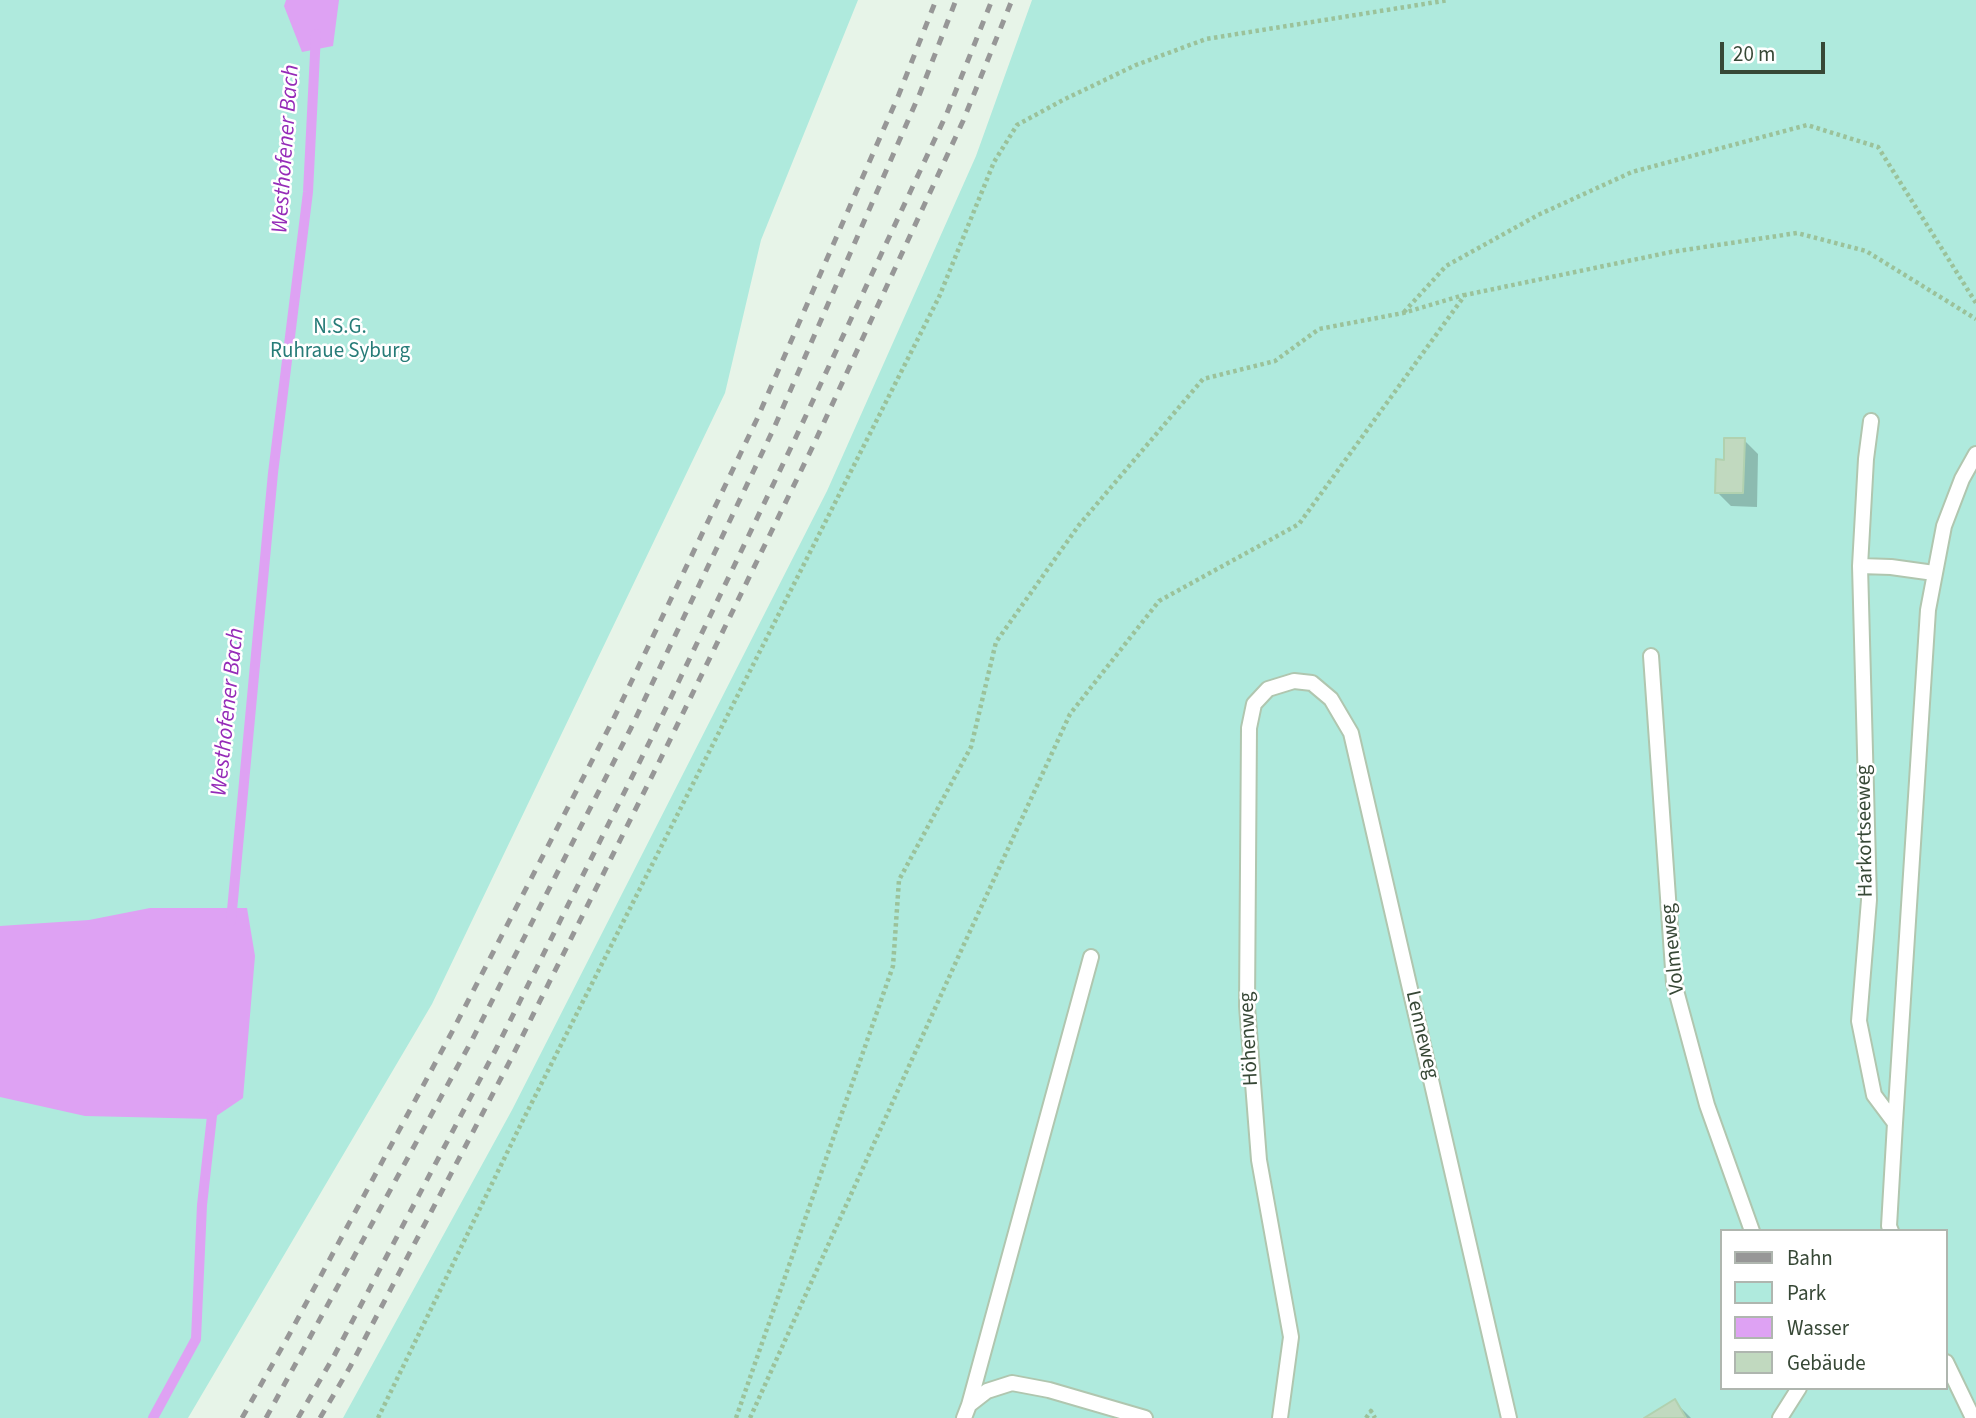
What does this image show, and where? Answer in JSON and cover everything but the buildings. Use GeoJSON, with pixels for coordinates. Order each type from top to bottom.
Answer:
{"type":"FeatureCollection","features":[{"type":"Feature","properties":{"kind":"lane","name":"Harkortseeweg"},"geometry":{"type":"LineString","coordinates":[[1871,421],[1866,459],[1860,566],[1869,900],[1859,1021],[1874,1095],[1895,1123]]}},
{"type":"Feature","properties":{"kind":"lane"},"geometry":{"type":"LineString","coordinates":[[1890,1229],[1928,610],[1944,526],[1962,479],[1976,454]]}},
{"type":"Feature","properties":{"kind":"lane"},"geometry":{"type":"LineString","coordinates":[[1860,566],[1934,573]]}},
{"type":"Feature","properties":{"kind":"lane","name":"Volmeweg"},"geometry":{"type":"LineString","coordinates":[[1651,656],[1674,983],[1707,1105],[1751,1229]]}},
{"type":"Feature","properties":{"kind":"lane","name":"Höhenweg"},"geometry":{"type":"LineString","coordinates":[[1280,1418],[1291,1337],[1259,1160],[1247,1006],[1250,728],[1254,704],[1268,689],[1294,681]]}},
{"type":"Feature","properties":{"kind":"lane","name":"Lenneweg"},"geometry":{"type":"LineString","coordinates":[[1294,681],[1312,684],[1331,699],[1351,733],[1509,1418]]}},
{"type":"Feature","properties":{"kind":"lane"},"geometry":{"type":"LineString","coordinates":[[966,1411],[1091,957]]}},
{"type":"Feature","properties":{"kind":"lane"},"geometry":{"type":"LineString","coordinates":[[1948,1366],[1973,1418]]}},
{"type":"Feature","properties":{"kind":"lane"},"geometry":{"type":"LineString","coordinates":[[966,1411],[987,1391],[1012,1383],[1049,1390],[1145,1418]]}},
{"type":"Feature","properties":{"kind":"lane"},"geometry":{"type":"LineString","coordinates":[[1780,1418],[1798,1390]]}},
{"type":"Feature","properties":{"kind":"path"},"geometry":{"type":"LineString","coordinates":[[378,1418],[527,1112],[939,297],[994,162],[1017,125],[1136,65],[1206,39],[1449,0]]}},
{"type":"Feature","properties":{"kind":"path"},"geometry":{"type":"LineString","coordinates":[[1404,313],[1446,265],[1538,215],[1632,172],[1807,125],[1878,147],[1976,303]]}},
{"type":"Feature","properties":{"kind":"path"},"geometry":{"type":"LineString","coordinates":[[736,1418],[893,966],[899,880],[971,747],[996,642],[1079,525],[1203,379],[1275,361],[1319,329],[1404,313],[1465,295],[1671,252],[1797,233],[1866,251],[1976,319]]}},
{"type":"Feature","properties":{"kind":"path"},"geometry":{"type":"LineString","coordinates":[[750,1418],[1070,714],[1159,601],[1299,524],[1465,295]]}},
{"type":"Feature","properties":{"kind":"path"},"geometry":{"type":"LineString","coordinates":[[1366,1418],[1371,1411],[1375,1418]]}},
{"type":"Feature","properties":{"kind":"green space","name":"N.S.G. Ruhraue Syburg"},"geometry":{"type":"Polygon","coordinates":[[[0,0],[858,0],[761,240],[725,393],[432,1004],[188,1418],[0,1418],[0,0]]]}},
{"type":"Feature","properties":{"kind":"green space"},"geometry":{"type":"Polygon","coordinates":[[[1032,0],[1976,0],[1976,1418],[343,1418],[512,1110],[827,491],[976,156],[1032,0]]]}},
{"type":"Feature","properties":{"kind":"water"},"geometry":{"type":"Polygon","coordinates":[[[286,0],[339,0],[333,46],[302,52],[284,6],[286,0]]]}},
{"type":"Feature","properties":{"kind":"water"},"geometry":{"type":"Polygon","coordinates":[[[150,908],[247,908],[255,956],[243,1098],[212,1119],[85,1116],[0,1097],[0,926],[89,920],[150,908]]]}},
{"type":"Feature","properties":{"kind":"waterway","name":"Westhofener Bach"},"geometry":{"type":"LineString","coordinates":[[231,921],[273,473],[308,192],[316,34]]}},
{"type":"Feature","properties":{"kind":"waterway","name":"Westhofener Bach"},"geometry":{"type":"LineString","coordinates":[[153,1418],[196,1339],[202,1205],[213,1107]]}},
{"type":"Feature","properties":{"kind":"railway"},"geometry":{"type":"LineString","coordinates":[[242,1418],[453,1030],[613,720],[757,419],[899,94],[936,0]]}},
{"type":"Feature","properties":{"kind":"railway"},"geometry":{"type":"LineString","coordinates":[[266,1418],[472,1040],[631,728],[774,428],[920,93],[956,0]]}},
{"type":"Feature","properties":{"kind":"railway"},"geometry":{"type":"LineString","coordinates":[[298,1418],[334,1356],[496,1049],[651,739],[947,113],[992,0]]}},
{"type":"Feature","properties":{"kind":"railway"},"geometry":{"type":"LineString","coordinates":[[320,1418],[350,1367],[511,1059],[666,748],[813,446],[963,121],[1012,0]]}}]}
